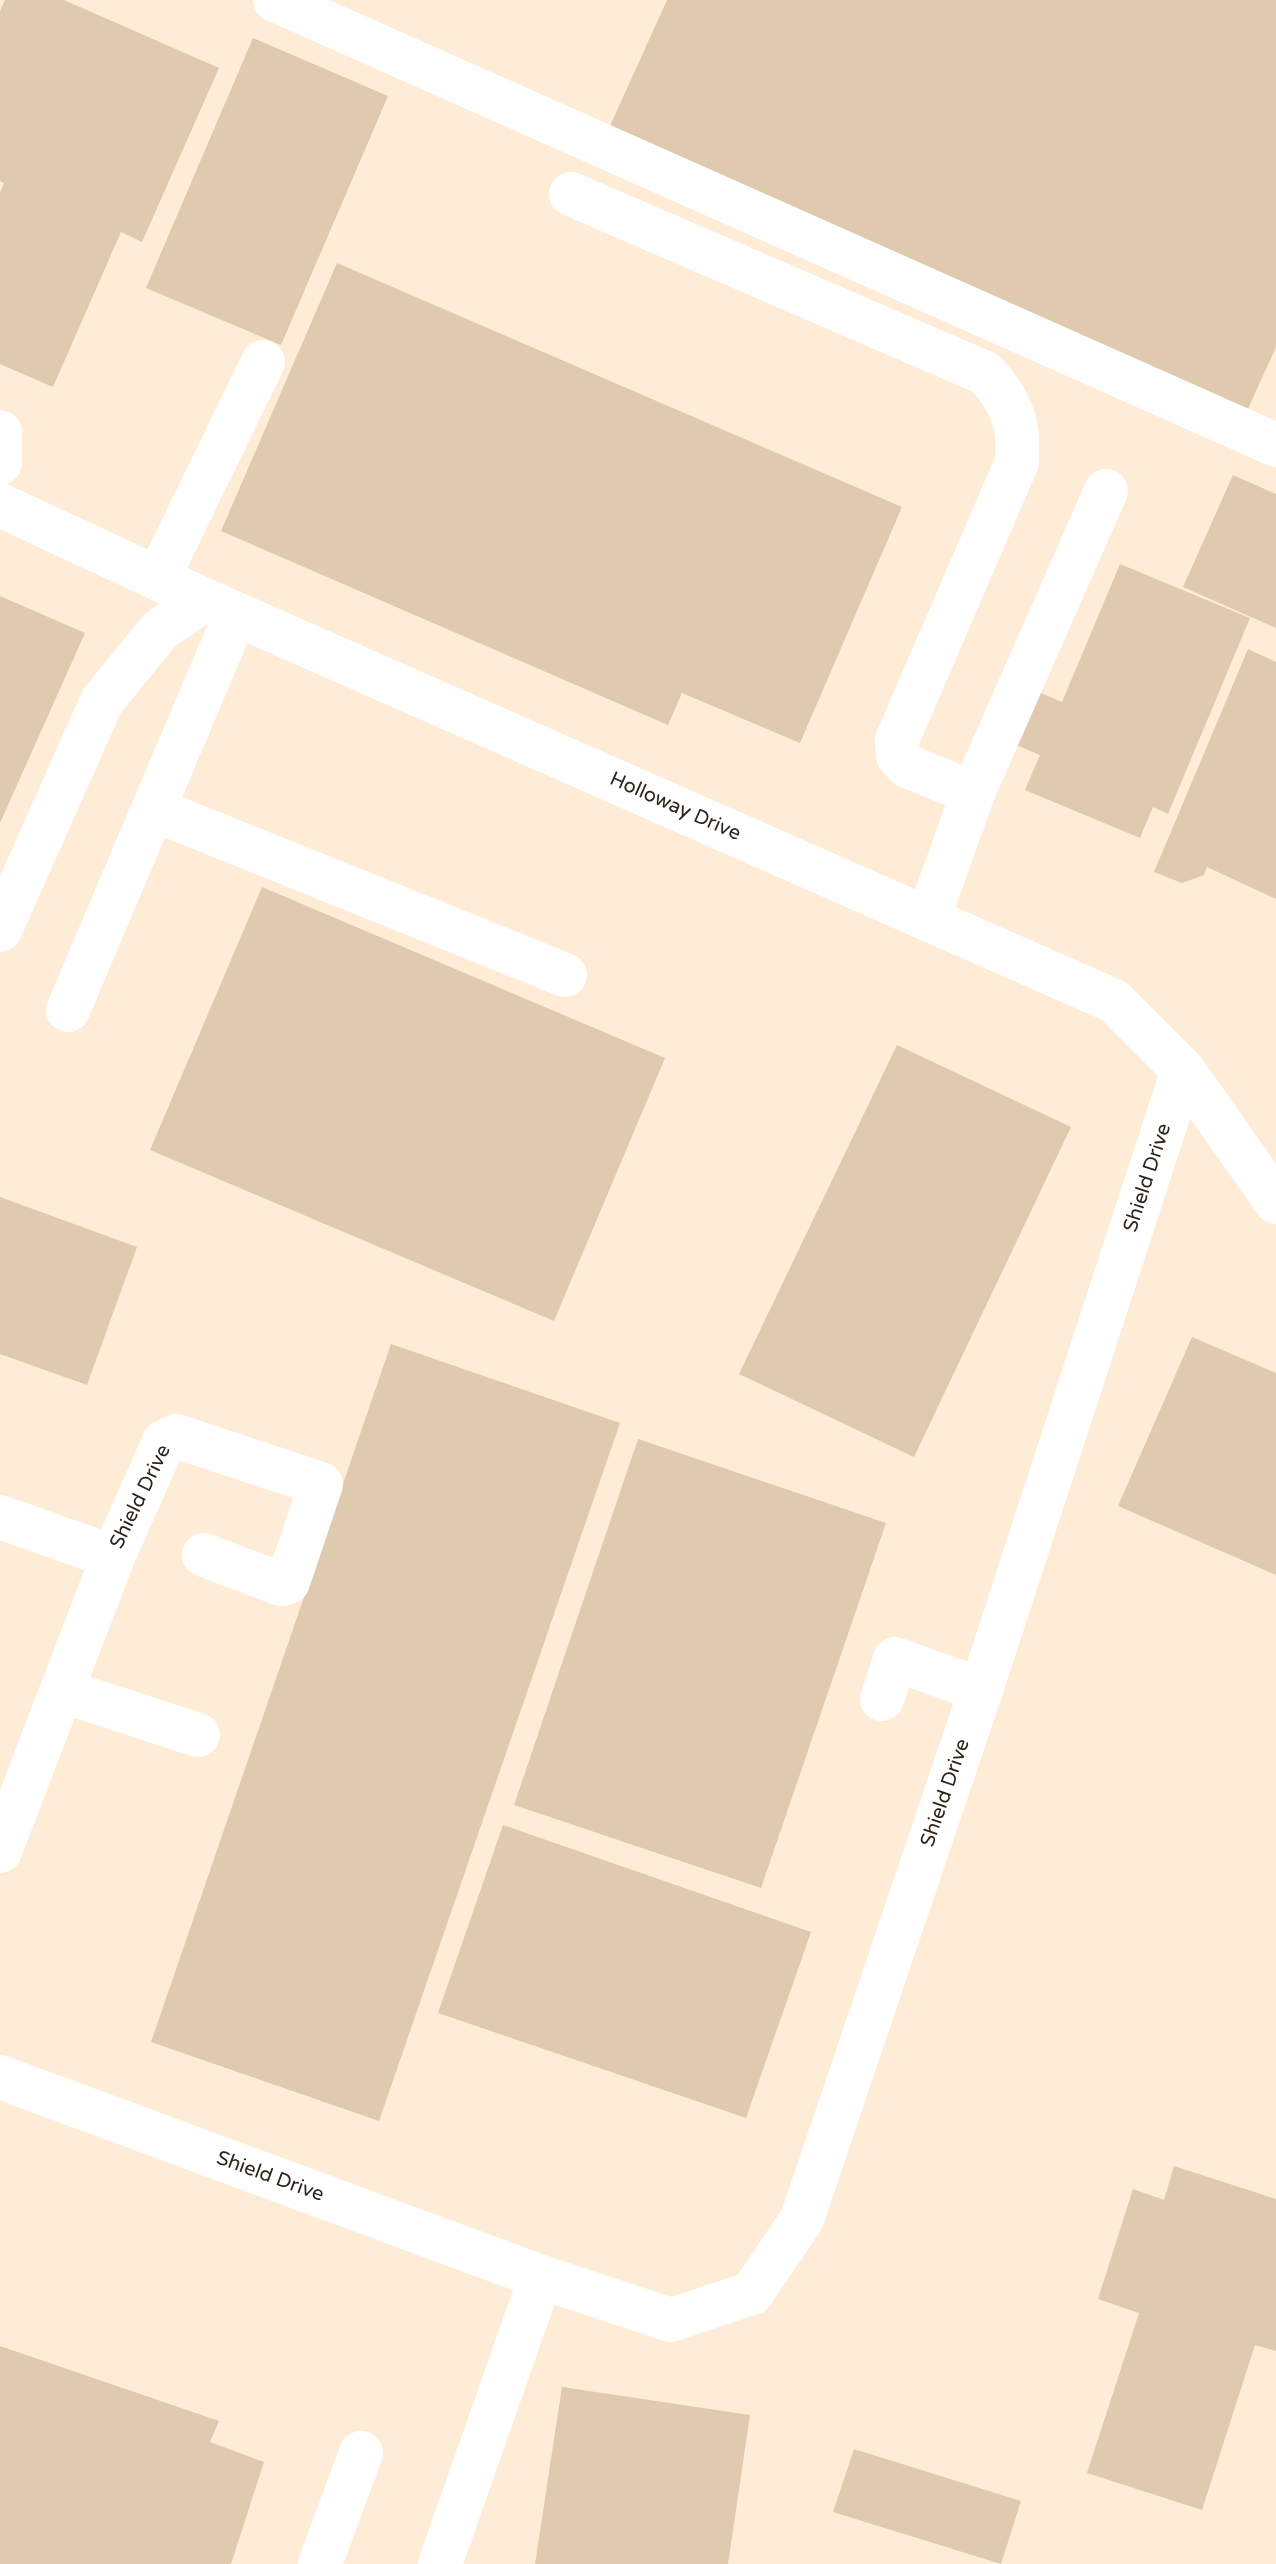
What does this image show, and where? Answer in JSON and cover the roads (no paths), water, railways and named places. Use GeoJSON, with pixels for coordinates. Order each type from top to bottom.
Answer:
{"type":"FeatureCollection","features":[{"type":"Feature","properties":{"kind":"street"},"geometry":{"type":"LineString","coordinates":[[275,0],[1276,445]]}},
{"type":"Feature","properties":{"kind":"street"},"geometry":{"type":"LineString","coordinates":[[571,194],[985,373],[1005,394],[1014,413],[1017,462],[897,740],[898,756],[907,766],[973,793]]}},
{"type":"Feature","properties":{"kind":"street"},"geometry":{"type":"LineString","coordinates":[[158,578],[263,362]]}},
{"type":"Feature","properties":{"kind":"street"},"geometry":{"type":"LineString","coordinates":[[0,432],[0,463]]}},
{"type":"Feature","properties":{"kind":"street"},"geometry":{"type":"LineString","coordinates":[[928,919],[973,793],[1106,491]]}},
{"type":"Feature","properties":{"kind":"street","name":"Holloway Drive"},"geometry":{"type":"LineString","coordinates":[[0,505],[220,607],[1114,1001],[1183,1070],[1276,1202]]}},
{"type":"Feature","properties":{"kind":"street"},"geometry":{"type":"LineString","coordinates":[[68,1010],[153,809],[220,607]]}},
{"type":"Feature","properties":{"kind":"street"},"geometry":{"type":"LineString","coordinates":[[0,930],[102,701],[160,630],[220,607]]}},
{"type":"Feature","properties":{"kind":"street"},"geometry":{"type":"LineString","coordinates":[[153,809],[565,975]]}},
{"type":"Feature","properties":{"kind":"street","name":"Shield Drive"},"geometry":{"type":"LineString","coordinates":[[0,2077],[541,2277],[671,2320],[752,2293],[802,2219],[981,1690],[1183,1070]]}},
{"type":"Feature","properties":{"kind":"street","name":"Shield Drive"},"geometry":{"type":"LineString","coordinates":[[0,1851],[113,1557],[164,1442],[170,1437],[307,1477],[321,1484],[288,1582],[281,1584],[204,1555]]}},
{"type":"Feature","properties":{"kind":"street","name":"Shield Drive"},"geometry":{"type":"LineString","coordinates":[[0,1517],[113,1557]]}},
{"type":"Feature","properties":{"kind":"street"},"geometry":{"type":"LineString","coordinates":[[882,1699],[895,1659],[981,1690]]}},
{"type":"Feature","properties":{"kind":"street"},"geometry":{"type":"LineString","coordinates":[[63,1691],[198,1735]]}},
{"type":"Feature","properties":{"kind":"street"},"geometry":{"type":"LineString","coordinates":[[440,2564],[541,2277]]}},
{"type":"Feature","properties":{"kind":"street"},"geometry":{"type":"LineString","coordinates":[[320,2564],[361,2453]]}}]}
